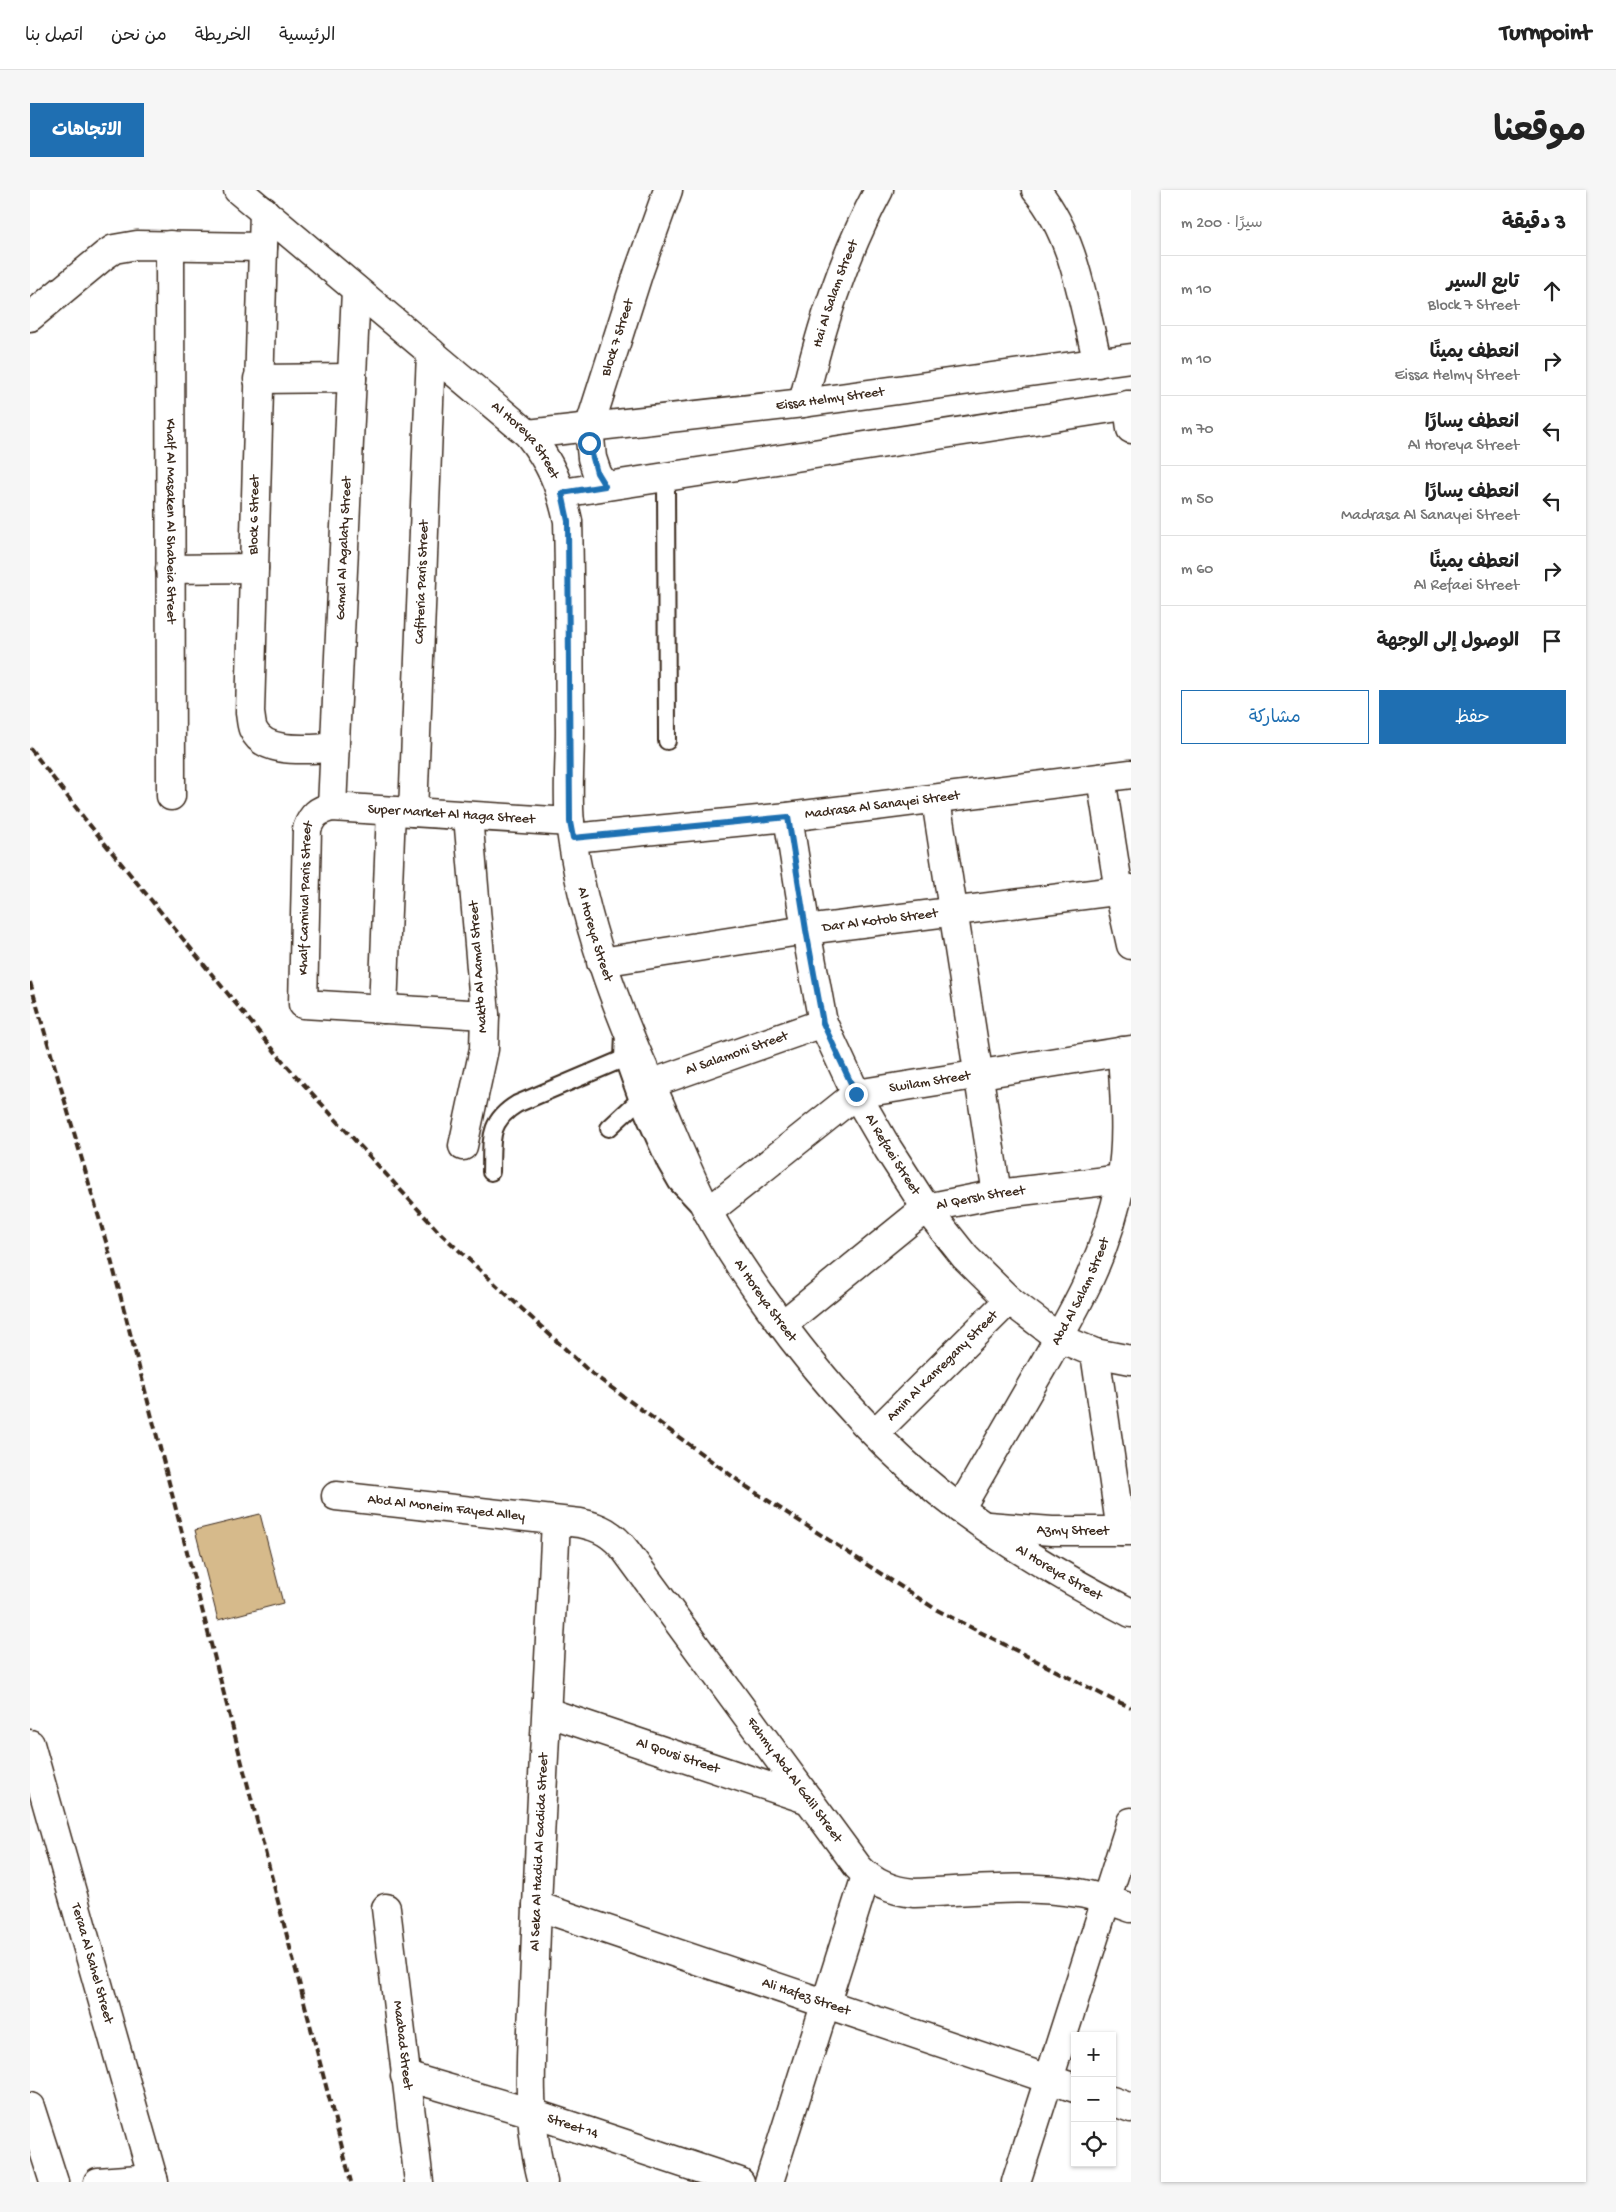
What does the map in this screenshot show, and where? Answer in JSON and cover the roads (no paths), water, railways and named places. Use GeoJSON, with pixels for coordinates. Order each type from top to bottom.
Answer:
{"type":"FeatureCollection","features":[{"type":"Feature","properties":{"kind":"street","name":"Al Horeya Street"},"geometry":{"type":"LineString","coordinates":[[238,190],[528,434],[554,472],[562,493],[569,530],[572,830],[585,901],[601,962],[626,1026],[644,1092],[708,1212],[741,1267],[782,1325],[826,1381],[916,1472],[960,1509],[984,1526],[1065,1579],[1131,1613]]}},
{"type":"Feature","properties":{"kind":"street","name":"Block 7 Street"},"geometry":{"type":"LineString","coordinates":[[605,486],[592,458],[589,428],[639,271],[668,190]]}},
{"type":"Feature","properties":{"kind":"street","name":"Hai Al Salam Street"},"geometry":{"type":"LineString","coordinates":[[803,403],[818,340],[837,280],[862,221],[879,190]]}},
{"type":"Feature","properties":{"kind":"street"},"geometry":{"type":"LineString","coordinates":[[1036,190],[1058,222],[1068,243],[1098,364]]}},
{"type":"Feature","properties":{"kind":"street","name":"Block 6 Street"},"geometry":{"type":"LineString","coordinates":[[264,212],[250,713],[253,729],[261,740],[275,748],[335,748]]}},
{"type":"Feature","properties":{"kind":"street"},"geometry":{"type":"LineString","coordinates":[[30,317],[114,249],[137,244],[263,247]]}},
{"type":"Feature","properties":{"kind":"street","name":"Khalf Al Masaken Al Shabeia Street"},"geometry":{"type":"LineString","coordinates":[[170,245],[171,796]]}},
{"type":"Feature","properties":{"kind":"street","name":"Gamal Al Agalaty Street"},"geometry":{"type":"LineString","coordinates":[[332,807],[356,290]]}},
{"type":"Feature","properties":{"kind":"street","name":"Cafiteria Paris Street"},"geometry":{"type":"LineString","coordinates":[[383,1009],[402,812],[432,352]]}},
{"type":"Feature","properties":{"kind":"street","name":"Eissa Helmy Street"},"geometry":{"type":"LineString","coordinates":[[528,434],[803,403],[1131,358]]}},
{"type":"Feature","properties":{"kind":"street"},"geometry":{"type":"LineString","coordinates":[[258,379],[352,378]]}},
{"type":"Feature","properties":{"kind":"street"},"geometry":{"type":"LineString","coordinates":[[562,493],[1130,413]]}},
{"type":"Feature","properties":{"kind":"street"},"geometry":{"type":"LineString","coordinates":[[170,569],[254,568]]}},
{"type":"Feature","properties":{"kind":"street","name":"Madrasa Al Sanayei Street"},"geometry":{"type":"LineString","coordinates":[[572,830],[788,817],[936,800],[1131,774]]}},
{"type":"Feature","properties":{"kind":"street"},"geometry":{"type":"LineString","coordinates":[[1101,778],[1125,890],[1131,945]]}},
{"type":"Feature","properties":{"kind":"street"},"geometry":{"type":"LineString","coordinates":[[936,800],[997,1194]]}},
{"type":"Feature","properties":{"kind":"street","name":"Super Market Al Haga Street"},"geometry":{"type":"LineString","coordinates":[[332,807],[468,816],[572,830]]}},
{"type":"Feature","properties":{"kind":"street","name":"Khalf Carnival Paris Street"},"geometry":{"type":"LineString","coordinates":[[332,807],[320,809],[311,818],[307,828],[303,1004],[383,1009]]}},
{"type":"Feature","properties":{"kind":"street","name":"Maktb Al Aamal Street"},"geometry":{"type":"LineString","coordinates":[[463,1146],[484,1049],[484,1015],[468,816]]}},
{"type":"Feature","properties":{"kind":"street","name":"Al Refaei Street"},"geometry":{"type":"LineString","coordinates":[[788,817],[823,1023],[856,1094],[888,1149],[926,1208],[965,1257],[1010,1300],[1058,1338],[1095,1353],[1131,1360]]}},
{"type":"Feature","properties":{"kind":"street","name":"Dar Al Kotob Street"},"geometry":{"type":"LineString","coordinates":[[601,962],[806,930],[1125,890]]}},
{"type":"Feature","properties":{"kind":"street"},"geometry":{"type":"LineString","coordinates":[[383,1009],[484,1015]]}},
{"type":"Feature","properties":{"kind":"street","name":"Al Salamoni Street"},"geometry":{"type":"LineString","coordinates":[[644,1092],[823,1023]]}},
{"type":"Feature","properties":{"kind":"street","name":"Swilam Street"},"geometry":{"type":"LineString","coordinates":[[708,1212],[856,1094],[1127,1050]]}},
{"type":"Feature","properties":{"kind":"street","name":"Abd Al Salam Street"},"geometry":{"type":"LineString","coordinates":[[960,1509],[1081,1298],[1099,1259],[1126,1178],[1127,1050]]}},
{"type":"Feature","properties":{"kind":"street","name":"Al Qersh Street"},"geometry":{"type":"LineString","coordinates":[[782,1325],[926,1208],[997,1194],[1126,1178]]}},
{"type":"Feature","properties":{"kind":"street","name":"Amin Al Kanregany Street"},"geometry":{"type":"LineString","coordinates":[[876,1433],[1010,1300]]}},
{"type":"Feature","properties":{"kind":"street"},"geometry":{"type":"LineString","coordinates":[[1095,1353],[1126,1531]]}},
{"type":"Feature","properties":{"kind":"street","name":"Abd Al Moneim Fayed Alley"},"geometry":{"type":"LineString","coordinates":[[336,1496],[556,1521]]}},
{"type":"Feature","properties":{"kind":"street","name":"Al Seka Al Hadid Al Gadida Street"},"geometry":{"type":"LineString","coordinates":[[543,2182],[538,2165],[532,2113],[537,1906],[556,1521]]}},
{"type":"Feature","properties":{"kind":"street","name":"Fahmy Abd Al Galil Street"},"geometry":{"type":"LineString","coordinates":[[556,1521],[594,1526],[617,1540],[866,1876],[897,1892],[1062,1890],[1106,1899],[1131,1908]]}},
{"type":"Feature","properties":{"kind":"street","name":"Azmy Street"},"geometry":{"type":"LineString","coordinates":[[984,1526],[1052,1531],[1126,1531]]}},
{"type":"Feature","properties":{"kind":"street","name":"Al Qousi Street"},"geometry":{"type":"LineString","coordinates":[[547,1712],[809,1800]]}},
{"type":"Feature","properties":{"kind":"street","name":"Teraa Al Sahel Street"},"geometry":{"type":"LineString","coordinates":[[32,1754],[153,2180]]}},
{"type":"Feature","properties":{"kind":"street"},"geometry":{"type":"LineString","coordinates":[[1016,2182],[1131,1822]]}},
{"type":"Feature","properties":{"kind":"street"},"geometry":{"type":"LineString","coordinates":[[769,2182],[866,1876]]}},
{"type":"Feature","properties":{"kind":"street","name":"Ali Hafez Street"},"geometry":{"type":"LineString","coordinates":[[537,1906],[1071,2086]]}},
{"type":"Feature","properties":{"kind":"street","name":"Maabad Street"},"geometry":{"type":"LineString","coordinates":[[386,1908],[419,2182]]}},
{"type":"Feature","properties":{"kind":"street","name":"Street 14"},"geometry":{"type":"LineString","coordinates":[[405,2076],[532,2113],[740,2182]]}},
{"type":"Feature","properties":{"kind":"street"},"geometry":{"type":"LineString","coordinates":[[1116,2102],[1131,2108]]}},
{"type":"Feature","properties":{"kind":"street"},"geometry":{"type":"LineString","coordinates":[[30,2107],[54,2182]]}},
{"type":"Feature","properties":{"kind":"street"},"geometry":{"type":"LineString","coordinates":[[98,2182],[153,2180]]}},
{"type":"Feature","properties":{"kind":"lane"},"geometry":{"type":"LineString","coordinates":[[666,477],[667,741]]}},
{"type":"Feature","properties":{"kind":"lane"},"geometry":{"type":"LineString","coordinates":[[609,1128],[644,1092],[627,1075],[622,1043],[626,1026]]}},
{"type":"Feature","properties":{"kind":"lane"},"geometry":{"type":"LineString","coordinates":[[491,1172],[495,1125],[504,1112],[517,1104],[623,1059]]}},
{"type":"Feature","properties":{"kind":"railway"},"geometry":{"type":"LineString","coordinates":[[30,748],[84,818],[286,1065],[438,1231],[590,1372],[747,1487],[937,1610],[1113,1700],[1131,1707]]}},
{"type":"Feature","properties":{"kind":"railway"},"geometry":{"type":"LineString","coordinates":[[30,982],[109,1252],[351,2182]]}}]}
